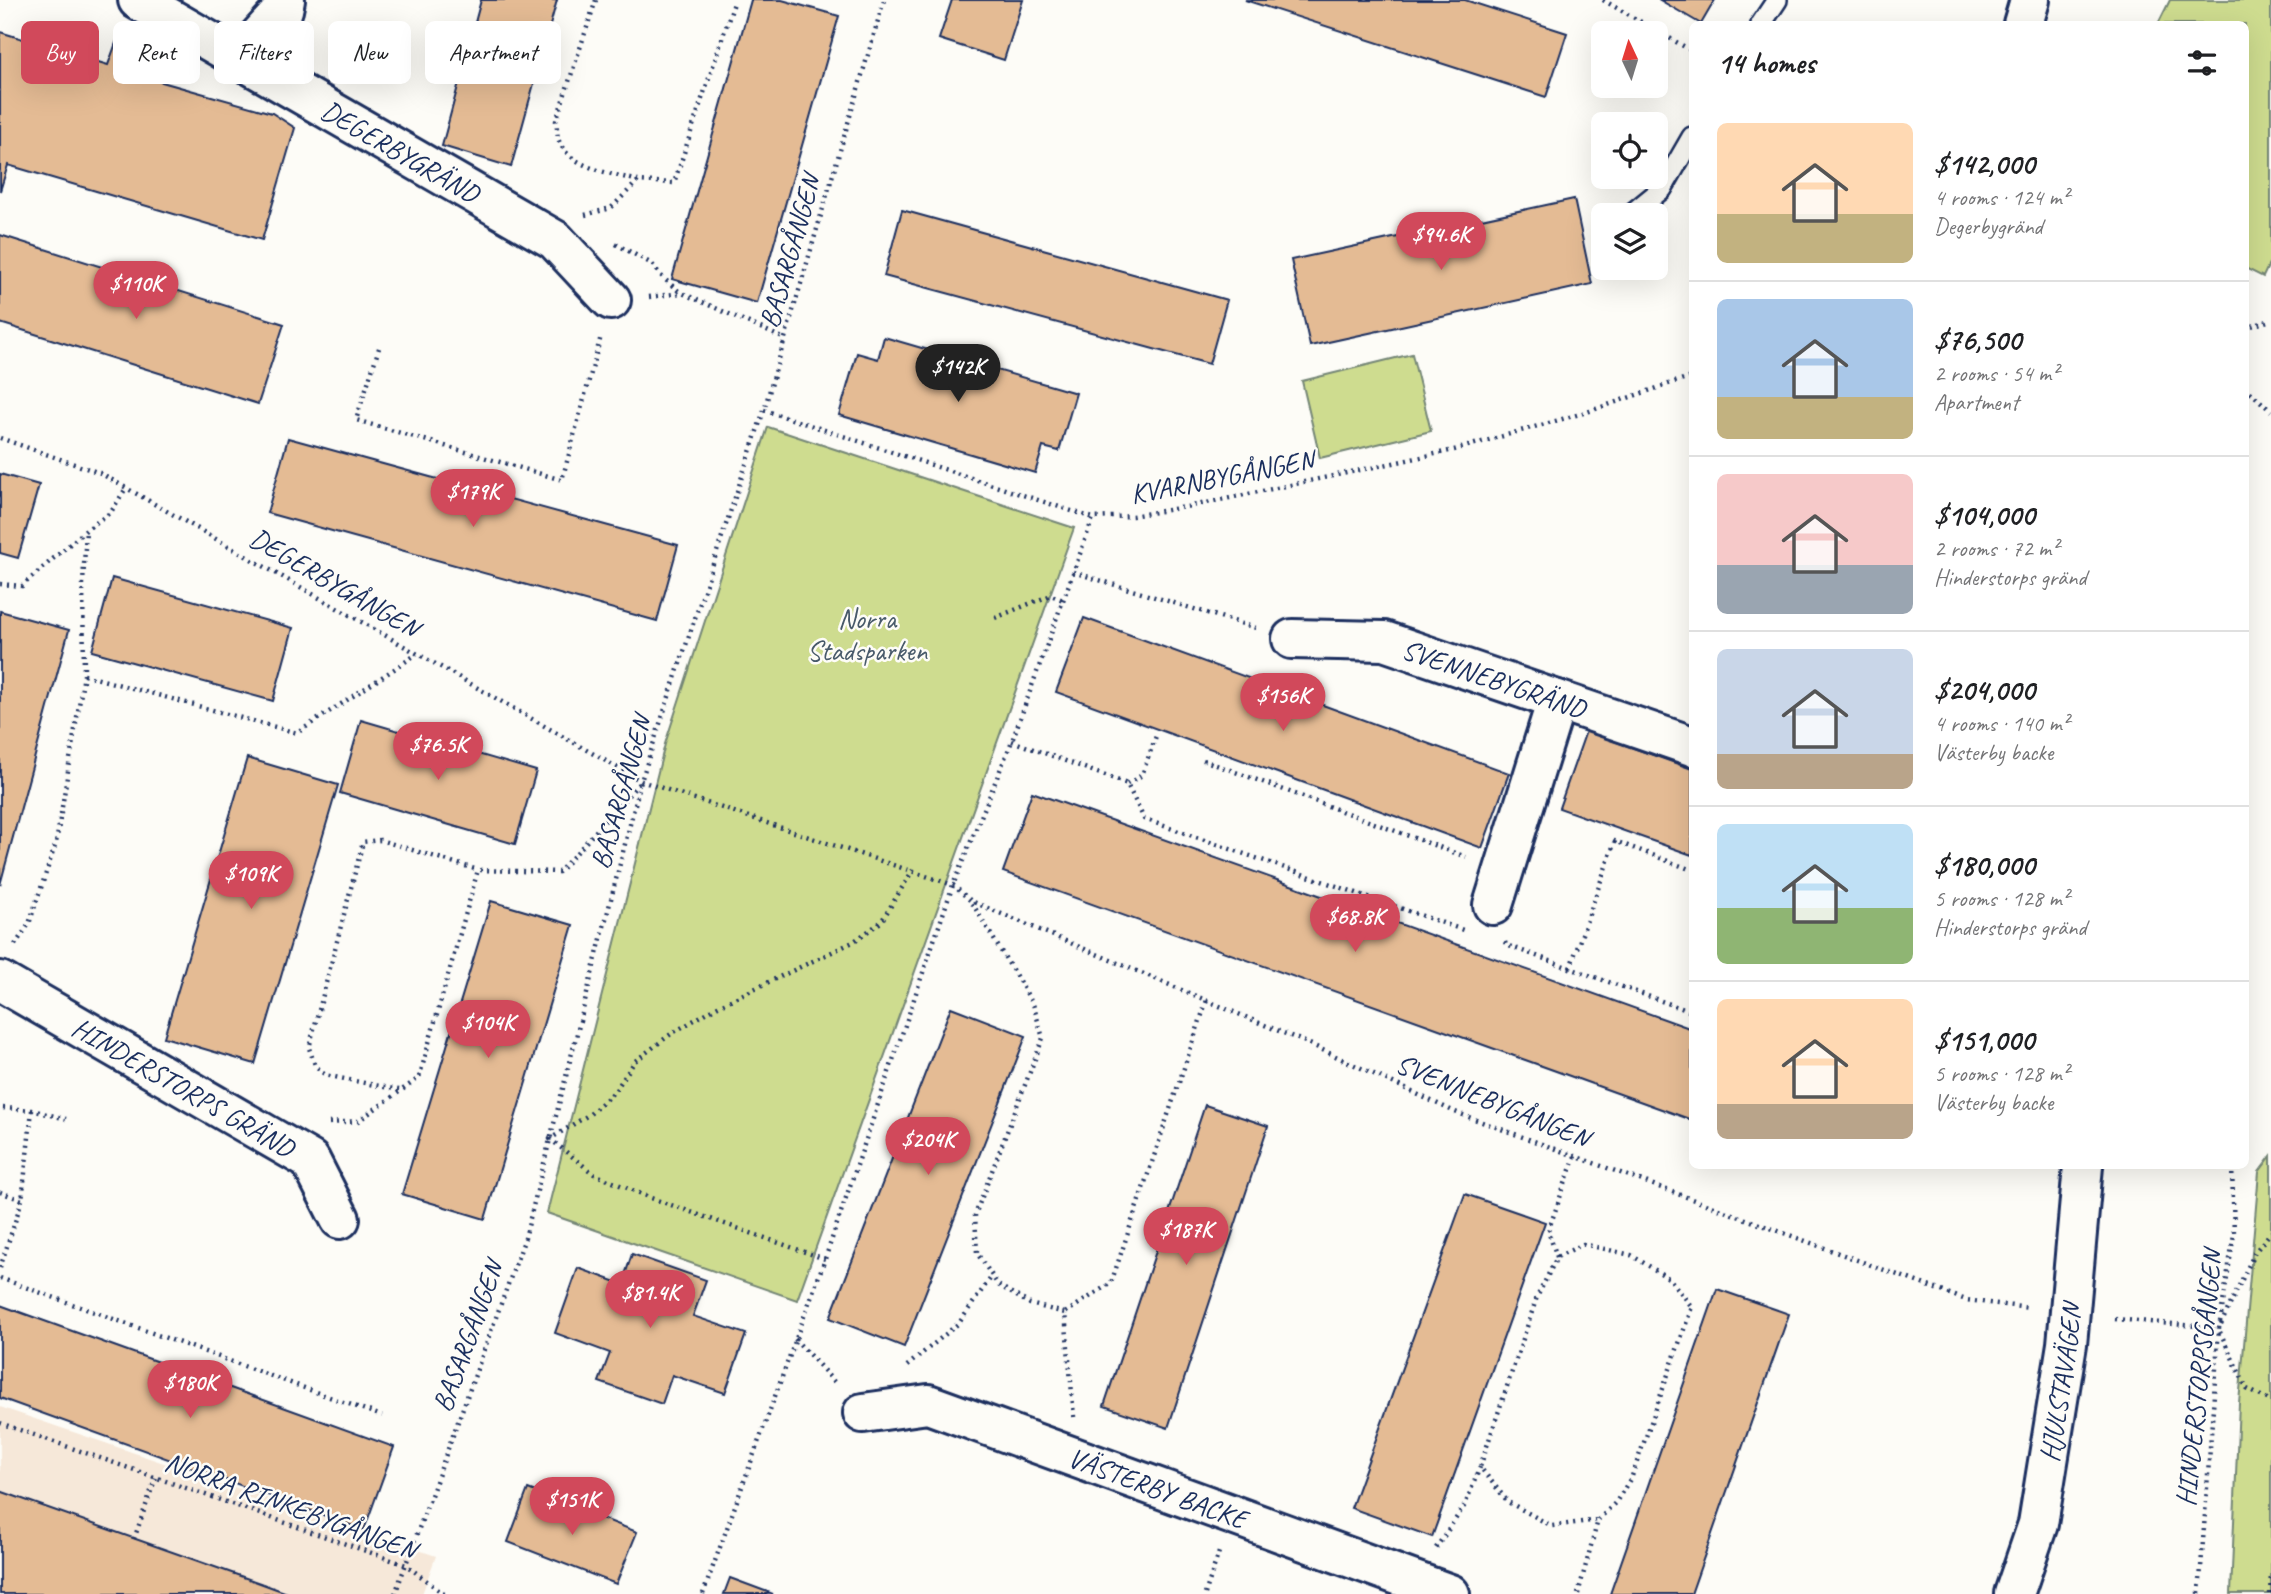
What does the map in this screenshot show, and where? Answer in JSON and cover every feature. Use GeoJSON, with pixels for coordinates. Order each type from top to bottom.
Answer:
{"type":"FeatureCollection","features":[{"type":"Feature","properties":{"kind":"street","name":"DEGERBYGRÄND"},"geometry":{"type":"LineString","coordinates":[[138,0],[214,44]]}},
{"type":"Feature","properties":{"kind":"street"},"geometry":{"type":"LineString","coordinates":[[273,21],[283,10],[285,0]]}},
{"type":"Feature","properties":{"kind":"street"},"geometry":{"type":"LineString","coordinates":[[2023,21],[2030,0]]}},
{"type":"Feature","properties":{"kind":"street","name":"DEGERBYGRÄND"},"geometry":{"type":"LineString","coordinates":[[284,84],[555,240],[611,300]]}},
{"type":"Feature","properties":{"kind":"street","name":"SVENNEBYGRÄND"},"geometry":{"type":"LineString","coordinates":[[1292,639],[1384,641],[1689,745]]}},
{"type":"Feature","properties":{"kind":"street"},"geometry":{"type":"LineString","coordinates":[[1498,888],[1557,700]]}},
{"type":"Feature","properties":{"kind":"street","name":"HINDERSTORPS GRÄND"},"geometry":{"type":"LineString","coordinates":[[6,966],[310,1160],[340,1219]]}},
{"type":"Feature","properties":{"kind":"street","name":"HJULSTAVÄGEN"},"geometry":{"type":"LineString","coordinates":[[2014,1594],[2038,1524],[2067,1344],[2083,1169]]}},
{"type":"Feature","properties":{"kind":"street","name":"VÄSTERBY BACKE"},"geometry":{"type":"LineString","coordinates":[[863,1413],[928,1404],[1450,1594]]}},
{"type":"Feature","properties":{"kind":"lane"},"geometry":{"type":"LineString","coordinates":[[1763,21],[1777,0]]}},
{"type":"Feature","properties":{"kind":"lane"},"geometry":{"type":"LineString","coordinates":[[1645,203],[1662,189],[1689,142]]}},
{"type":"Feature","properties":{"kind":"path"},"geometry":{"type":"LineString","coordinates":[[596,0],[556,121],[558,140],[572,157],[582,164],[638,181],[674,183],[734,0]]}},
{"type":"Feature","properties":{"kind":"path","name":"BASARGÅNGEN"},"geometry":{"type":"LineString","coordinates":[[396,1594],[525,1238],[641,781],[764,410],[884,0]]}},
{"type":"Feature","properties":{"kind":"path"},"geometry":{"type":"LineString","coordinates":[[1603,0],[1689,49]]}},
{"type":"Feature","properties":{"kind":"path"},"geometry":{"type":"LineString","coordinates":[[584,215],[611,208],[638,181]]}},
{"type":"Feature","properties":{"kind":"path"},"geometry":{"type":"LineString","coordinates":[[379,348],[356,420],[562,480],[611,300],[682,293],[785,339]]}},
{"type":"Feature","properties":{"kind":"path"},"geometry":{"type":"LineString","coordinates":[[2249,327],[2271,320]]}},
{"type":"Feature","properties":{"kind":"path","name":"KVARNBYGÅNGEN"},"geometry":{"type":"LineString","coordinates":[[764,410],[1093,518],[1132,516],[1197,505],[1454,450],[1587,412],[1689,377]]}},
{"type":"Feature","properties":{"kind":"path"},"geometry":{"type":"LineString","coordinates":[[2249,391],[2271,411]]}},
{"type":"Feature","properties":{"kind":"path","name":"DEGERBYGÅNGEN"},"geometry":{"type":"LineString","coordinates":[[0,438],[100,473],[641,781],[953,885]]}},
{"type":"Feature","properties":{"kind":"path"},"geometry":{"type":"LineString","coordinates":[[0,584],[22,586],[86,530],[111,512],[126,487]]}},
{"type":"Feature","properties":{"kind":"path"},"geometry":{"type":"LineString","coordinates":[[703,1594],[825,1259],[953,885],[1012,741],[1093,518]]}},
{"type":"Feature","properties":{"kind":"path"},"geometry":{"type":"LineString","coordinates":[[6,966],[29,924],[56,843],[83,675],[86,530]]}},
{"type":"Feature","properties":{"kind":"path"},"geometry":{"type":"LineString","coordinates":[[1073,572],[1292,639]]}},
{"type":"Feature","properties":{"kind":"path"},"geometry":{"type":"LineString","coordinates":[[995,618],[1051,595],[1063,600]]}},
{"type":"Feature","properties":{"kind":"path"},"geometry":{"type":"LineString","coordinates":[[83,675],[297,733],[417,654]]}},
{"type":"Feature","properties":{"kind":"path"},"geometry":{"type":"LineString","coordinates":[[1127,784],[1142,775],[1156,736]]}},
{"type":"Feature","properties":{"kind":"path"},"geometry":{"type":"LineString","coordinates":[[1012,741],[1127,784],[1144,819],[1463,930],[1498,888]]}},
{"type":"Feature","properties":{"kind":"path"},"geometry":{"type":"LineString","coordinates":[[1203,760],[1498,888]]}},
{"type":"Feature","properties":{"kind":"path"},"geometry":{"type":"LineString","coordinates":[[399,1090],[325,1075],[315,1065],[309,1048],[363,842],[380,839],[478,870],[559,872],[641,781]]}},
{"type":"Feature","properties":{"kind":"path"},"geometry":{"type":"LineString","coordinates":[[1570,968],[1615,841],[1689,869]]}},
{"type":"Feature","properties":{"kind":"path"},"geometry":{"type":"LineString","coordinates":[[358,1121],[419,1078],[478,870]]}},
{"type":"Feature","properties":{"kind":"path"},"geometry":{"type":"LineString","coordinates":[[825,1259],[651,1198],[594,1174],[550,1139],[590,1114],[615,1091],[635,1061],[671,1034],[718,1006],[853,942],[881,922],[913,870]]}},
{"type":"Feature","properties":{"kind":"path","name":"SVENNEBYGÅNGEN"},"geometry":{"type":"LineString","coordinates":[[953,885],[971,901],[1312,1045],[1455,1112],[1966,1300],[2034,1308]]}},
{"type":"Feature","properties":{"kind":"path"},"geometry":{"type":"LineString","coordinates":[[1498,888],[1506,945],[1689,1011]]}},
{"type":"Feature","properties":{"kind":"path"},"geometry":{"type":"LineString","coordinates":[[971,901],[1033,1004],[1043,1038],[975,1215],[977,1253],[998,1285],[1030,1304],[1065,1313],[1111,1283],[1207,1000]]}},
{"type":"Feature","properties":{"kind":"path"},"geometry":{"type":"LineString","coordinates":[[3,1108],[32,1110],[66,1119]]}},
{"type":"Feature","properties":{"kind":"path"},"geometry":{"type":"LineString","coordinates":[[0,1268],[22,1200],[32,1110]]}},
{"type":"Feature","properties":{"kind":"path"},"geometry":{"type":"LineString","coordinates":[[1557,1257],[1548,1231],[1575,1156]]}},
{"type":"Feature","properties":{"kind":"path","name":"HINDERSTORPSGÅNGEN"},"geometry":{"type":"LineString","coordinates":[[2199,1594],[2219,1328],[2234,1234],[2232,1169]]}},
{"type":"Feature","properties":{"kind":"path"},"geometry":{"type":"LineString","coordinates":[[0,1192],[22,1200]]}},
{"type":"Feature","properties":{"kind":"path"},"geometry":{"type":"LineString","coordinates":[[2219,1328],[2255,1252],[2271,1232]]}},
{"type":"Feature","properties":{"kind":"path"},"geometry":{"type":"LineString","coordinates":[[1428,1559],[1465,1505],[1537,1297],[1557,1257],[1583,1244],[1631,1255],[1670,1279],[1692,1307],[1632,1476],[1616,1502],[1598,1520],[1578,1594]]}},
{"type":"Feature","properties":{"kind":"path"},"geometry":{"type":"LineString","coordinates":[[904,1369],[959,1324],[992,1276]]}},
{"type":"Feature","properties":{"kind":"path"},"geometry":{"type":"LineString","coordinates":[[0,1278],[382,1416]]}},
{"type":"Feature","properties":{"kind":"path"},"geometry":{"type":"LineString","coordinates":[[1065,1313],[1074,1418]]}},
{"type":"Feature","properties":{"kind":"path"},"geometry":{"type":"LineString","coordinates":[[2115,1319],[2219,1328]]}},
{"type":"Feature","properties":{"kind":"path"},"geometry":{"type":"LineString","coordinates":[[2219,1328],[2247,1389],[2271,1401]]}},
{"type":"Feature","properties":{"kind":"path"},"geometry":{"type":"LineString","coordinates":[[796,1339],[863,1413]]}},
{"type":"Feature","properties":{"kind":"path","name":"NORRA RINKEBYGÅNGEN"},"geometry":{"type":"LineString","coordinates":[[0,1423],[406,1564],[444,1594]]}},
{"type":"Feature","properties":{"kind":"path"},"geometry":{"type":"LineString","coordinates":[[1480,1466],[1508,1502],[1552,1526],[1598,1520]]}},
{"type":"Feature","properties":{"kind":"path"},"geometry":{"type":"LineString","coordinates":[[134,1539],[156,1478]]}},
{"type":"Feature","properties":{"kind":"path"},"geometry":{"type":"LineString","coordinates":[[2270,1594],[2271,1574]]}},
{"type":"Feature","properties":{"kind":"shaded area"},"geometry":{"type":"Polygon","coordinates":[[[0,1407],[436,1556],[422,1594],[0,1594],[0,1407]]]}},
{"type":"Feature","properties":{"kind":"green space"},"geometry":{"type":"Polygon","coordinates":[[[2170,0],[2271,0],[2271,260],[2263,277],[2249,270],[2249,21],[2160,21],[2170,0]]]}},
{"type":"Feature","properties":{"kind":"green space"},"geometry":{"type":"Polygon","coordinates":[[[1412,354],[1431,431],[1320,458],[1302,381],[1412,354]]]}},
{"type":"Feature","properties":{"kind":"green space","name":"Norra Stadsparken"},"geometry":{"type":"Polygon","coordinates":[[[768,427],[1074,528],[797,1300],[547,1213],[665,744],[768,427]]]}},
{"type":"Feature","properties":{"kind":"green space"},"geometry":{"type":"Polygon","coordinates":[[[2271,1156],[2271,1594],[2231,1594],[2239,1403],[2259,1172],[2271,1156]]]}},
{"type":"Feature","properties":{"kind":"building"},"geometry":{"type":"Polygon","coordinates":[[[481,0],[557,0],[551,21],[475,21],[481,0]]]}},
{"type":"Feature","properties":{"kind":"building"},"geometry":{"type":"Polygon","coordinates":[[[751,0],[782,0],[839,16],[757,303],[672,279],[751,0]]]}},
{"type":"Feature","properties":{"kind":"building"},"geometry":{"type":"Polygon","coordinates":[[[952,0],[1023,0],[1004,60],[939,39],[952,0]]]}},
{"type":"Feature","properties":{"kind":"building"},"geometry":{"type":"Polygon","coordinates":[[[1245,0],[1465,0],[1567,33],[1546,97],[1245,0]]]}},
{"type":"Feature","properties":{"kind":"building"},"geometry":{"type":"Polygon","coordinates":[[[1660,0],[1715,0],[1703,21],[1696,21],[1660,0]]]}},
{"type":"Feature","properties":{"kind":"building"},"geometry":{"type":"Polygon","coordinates":[[[0,32],[21,38],[21,84],[99,84],[99,62],[108,65],[113,51],[113,84],[169,84],[272,113],[295,128],[262,240],[8,165],[0,191],[0,32]]]}},
{"type":"Feature","properties":{"kind":"building"},"geometry":{"type":"Polygon","coordinates":[[[459,84],[534,84],[511,167],[442,146],[459,84]]]}},
{"type":"Feature","properties":{"kind":"building"},"geometry":{"type":"Polygon","coordinates":[[[1574,199],[1592,284],[1310,346],[1291,260],[1574,199]]]}},
{"type":"Feature","properties":{"kind":"building"},"geometry":{"type":"Polygon","coordinates":[[[902,210],[1227,300],[1209,364],[884,276],[902,210]]]}},
{"type":"Feature","properties":{"kind":"building"},"geometry":{"type":"Polygon","coordinates":[[[0,235],[284,324],[258,404],[0,323],[0,235]]]}},
{"type":"Feature","properties":{"kind":"building"},"geometry":{"type":"Polygon","coordinates":[[[884,337],[1076,393],[1059,451],[1043,447],[1035,473],[839,415],[857,353],[878,359],[884,337]]]}},
{"type":"Feature","properties":{"kind":"building"},"geometry":{"type":"Polygon","coordinates":[[[288,438],[678,545],[657,621],[267,513],[288,438]]]}},
{"type":"Feature","properties":{"kind":"building"},"geometry":{"type":"Polygon","coordinates":[[[0,474],[39,485],[18,558],[0,553],[0,474]]]}},
{"type":"Feature","properties":{"kind":"building"},"geometry":{"type":"Polygon","coordinates":[[[112,578],[293,628],[273,701],[92,651],[112,578]]]}},
{"type":"Feature","properties":{"kind":"building"},"geometry":{"type":"Polygon","coordinates":[[[0,611],[69,630],[0,885],[0,611]]]}},
{"type":"Feature","properties":{"kind":"building"},"geometry":{"type":"Polygon","coordinates":[[[1084,618],[1509,773],[1482,848],[1056,692],[1084,618]]]}},
{"type":"Feature","properties":{"kind":"building"},"geometry":{"type":"Polygon","coordinates":[[[361,720],[536,771],[515,844],[340,793],[361,720]]]}},
{"type":"Feature","properties":{"kind":"building"},"geometry":{"type":"Polygon","coordinates":[[[1586,731],[1689,768],[1689,854],[1559,808],[1586,731]]]}},
{"type":"Feature","properties":{"kind":"building"},"geometry":{"type":"Polygon","coordinates":[[[247,758],[338,785],[255,1064],[164,1037],[247,758]]]}},
{"type":"Feature","properties":{"kind":"building"},"geometry":{"type":"Polygon","coordinates":[[[1032,792],[1689,1028],[1689,1119],[1003,872],[1032,792]]]}},
{"type":"Feature","properties":{"kind":"building"},"geometry":{"type":"Polygon","coordinates":[[[491,901],[573,925],[485,1219],[402,1194],[491,901]]]}},
{"type":"Feature","properties":{"kind":"building"},"geometry":{"type":"Polygon","coordinates":[[[951,1007],[1026,1036],[904,1347],[830,1318],[951,1007]]]}},
{"type":"Feature","properties":{"kind":"building"},"geometry":{"type":"Polygon","coordinates":[[[1205,1105],[1268,1126],[1168,1428],[1104,1406],[1205,1105]]]}},
{"type":"Feature","properties":{"kind":"building"},"geometry":{"type":"Polygon","coordinates":[[[1465,1194],[1545,1222],[1432,1537],[1351,1508],[1465,1194]]]}},
{"type":"Feature","properties":{"kind":"building"},"geometry":{"type":"Polygon","coordinates":[[[632,1254],[706,1280],[693,1316],[746,1334],[725,1393],[672,1375],[662,1404],[599,1382],[610,1353],[555,1333],[578,1268],[622,1284],[632,1254]]]}},
{"type":"Feature","properties":{"kind":"building"},"geometry":{"type":"Polygon","coordinates":[[[1717,1289],[1789,1314],[1691,1594],[1610,1594],[1717,1289]]]}},
{"type":"Feature","properties":{"kind":"building"},"geometry":{"type":"Polygon","coordinates":[[[0,1305],[394,1447],[364,1530],[0,1398],[0,1305]]]}},
{"type":"Feature","properties":{"kind":"building"},"geometry":{"type":"Polygon","coordinates":[[[528,1489],[637,1532],[616,1584],[508,1542],[528,1489]]]}},
{"type":"Feature","properties":{"kind":"building"},"geometry":{"type":"Polygon","coordinates":[[[0,1491],[260,1583],[290,1594],[0,1594],[0,1491]]]}},
{"type":"Feature","properties":{"kind":"building"},"geometry":{"type":"Polygon","coordinates":[[[730,1578],[773,1594],[724,1594],[730,1578]]]}}]}
